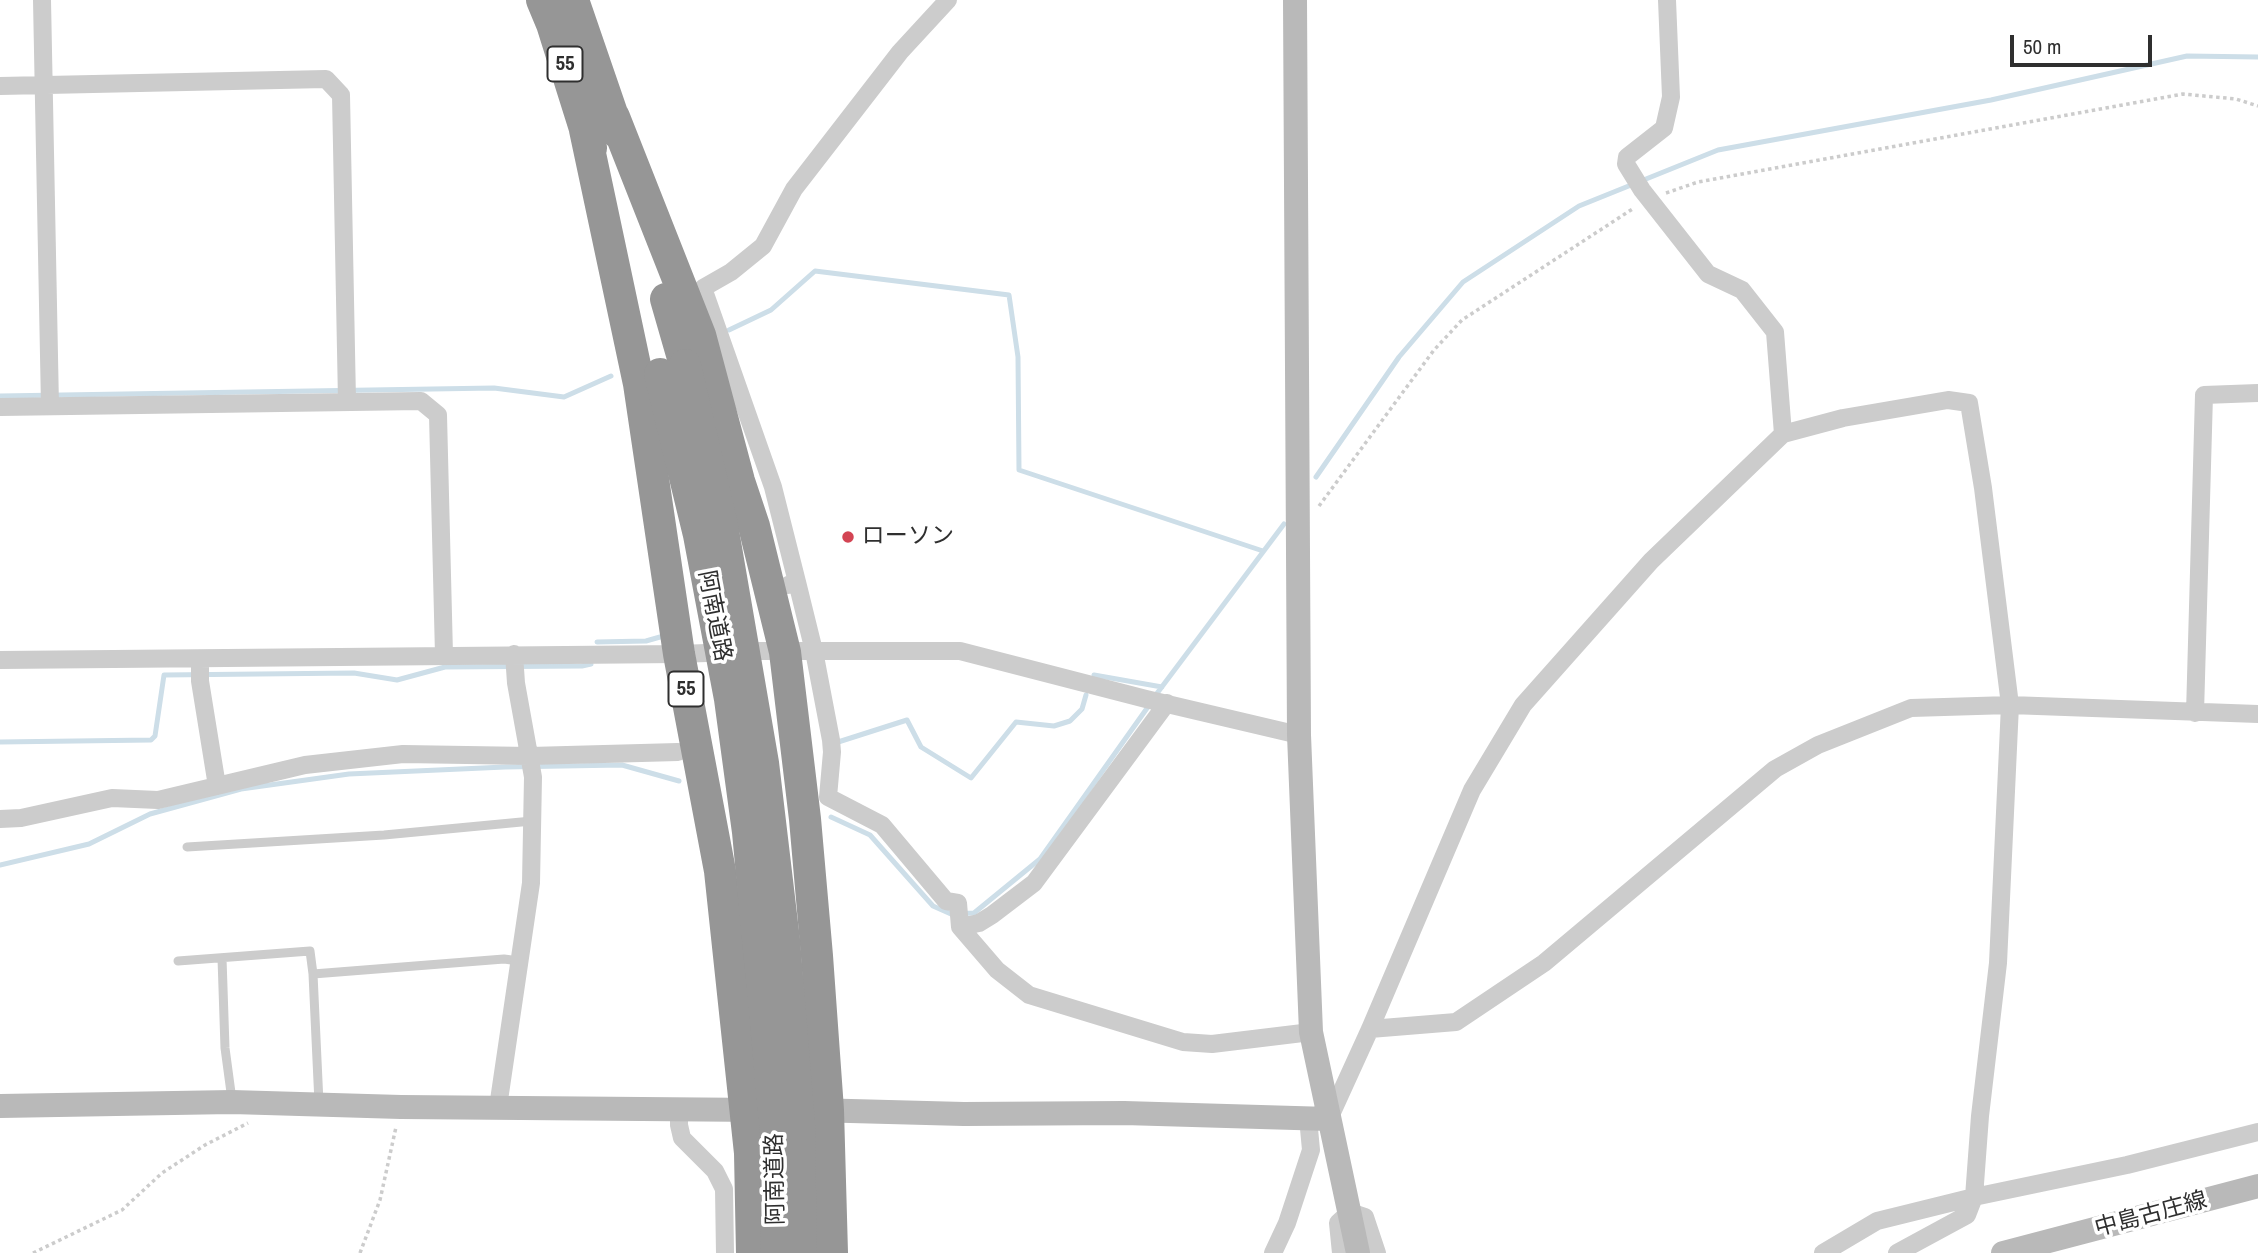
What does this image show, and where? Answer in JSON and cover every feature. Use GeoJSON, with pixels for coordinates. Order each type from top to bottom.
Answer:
{"type":"FeatureCollection","features":[{"type":"Feature","properties":{"kind":"highway","name":"阿南道路"},"geometry":{"type":"LineString","coordinates":[[542,0],[639,292],[672,369],[722,525],[754,698],[784,940],[799,1123],[801,1253]]}},
{"type":"Feature","properties":{"kind":"highway","name":"阿南道路"},"geometry":{"type":"LineString","coordinates":[[573,0],[614,117],[672,369],[699,535],[730,699],[748,832],[775,1121],[778,1253]]}},
{"type":"Feature","properties":{"kind":"highway","name":"55"},"geometry":{"type":"LineString","coordinates":[[614,117],[700,335],[783,587],[800,652],[805,819],[828,1110],[832,1253]]}},
{"type":"Feature","properties":{"kind":"highway","name":"55"},"geometry":{"type":"LineString","coordinates":[[585,130],[639,384],[679,654],[720,871],[750,1153],[752,1253]]}},
{"type":"Feature","properties":{"kind":"street"},"geometry":{"type":"LineString","coordinates":[[42,0],[50,399]]}},
{"type":"Feature","properties":{"kind":"street"},"geometry":{"type":"LineString","coordinates":[[783,587],[773,487],[703,288],[731,272],[764,246],[794,189],[900,52],[948,0]]}},
{"type":"Feature","properties":{"kind":"street"},"geometry":{"type":"LineString","coordinates":[[1294,0],[1299,735],[1311,1032],[1318,1119],[1349,1212],[1358,1253]]}},
{"type":"Feature","properties":{"kind":"street"},"geometry":{"type":"LineString","coordinates":[[1667,0],[1671,97],[1664,128],[1627,157],[1626,164],[1645,194],[1708,274],[1742,290],[1775,332],[1783,434]]}},
{"type":"Feature","properties":{"kind":"street"},"geometry":{"type":"LineString","coordinates":[[0,86],[326,79],[341,95],[347,395]]}},
{"type":"Feature","properties":{"kind":"street"},"geometry":{"type":"LineString","coordinates":[[2195,713],[2204,395],[2258,393]]}},
{"type":"Feature","properties":{"kind":"street"},"geometry":{"type":"LineString","coordinates":[[0,407],[50,399],[347,395],[421,401],[438,415],[444,655]]}},
{"type":"Feature","properties":{"kind":"street"},"geometry":{"type":"LineString","coordinates":[[1273,1253],[1287,1223],[1311,1150],[1318,1119],[1370,1029],[1472,790],[1523,705],[1651,561],[1783,434],[1843,418],[1948,400],[1969,403],[1983,488],[2010,705],[1998,963],[1980,1116],[1974,1197],[1967,1215],[1897,1253]]}},
{"type":"Feature","properties":{"kind":"street"},"geometry":{"type":"LineString","coordinates":[[0,660],[200,670],[444,655],[514,662],[679,654],[960,651],[1299,735]]}},
{"type":"Feature","properties":{"kind":"street"},"geometry":{"type":"LineString","coordinates":[[800,652],[831,746],[828,797],[882,825],[938,893],[946,901],[958,903],[959,919],[997,970],[1029,995],[1183,1042],[1212,1044],[1311,1032]]}},
{"type":"Feature","properties":{"kind":"street"},"geometry":{"type":"LineString","coordinates":[[498,1107],[531,883],[531,764],[514,662]]}},
{"type":"Feature","properties":{"kind":"street"},"geometry":{"type":"LineString","coordinates":[[200,670],[217,786]]}},
{"type":"Feature","properties":{"kind":"street"},"geometry":{"type":"LineString","coordinates":[[959,919],[978,923],[1034,883],[1158,701]]}},
{"type":"Feature","properties":{"kind":"street"},"geometry":{"type":"LineString","coordinates":[[1370,1029],[1456,1022],[1544,963],[1775,769],[1818,745],[1911,708],[2010,705],[2258,714]]}},
{"type":"Feature","properties":{"kind":"street"},"geometry":{"type":"LineString","coordinates":[[0,819],[21,818],[112,798],[158,800],[305,765],[402,754],[531,764],[678,752]]}},
{"type":"Feature","properties":{"kind":"street"},"geometry":{"type":"LineString","coordinates":[[0,1105],[232,1102],[401,1107],[828,1110],[964,1114],[1124,1113],[1318,1119]]}},
{"type":"Feature","properties":{"kind":"street"},"geometry":{"type":"LineString","coordinates":[[679,1110],[682,1138],[715,1171],[724,1189],[725,1253]]}},
{"type":"Feature","properties":{"kind":"street"},"geometry":{"type":"LineString","coordinates":[[1823,1253],[1877,1221],[1974,1197],[2127,1165],[2258,1132]]}},
{"type":"Feature","properties":{"kind":"street","name":"中島古庄線"},"geometry":{"type":"LineString","coordinates":[[2003,1253],[2258,1186]]}},
{"type":"Feature","properties":{"kind":"street"},"geometry":{"type":"LineString","coordinates":[[1341,1253],[1338,1223],[1349,1212]]}},
{"type":"Feature","properties":{"kind":"street"},"geometry":{"type":"LineString","coordinates":[[1349,1212],[1365,1217],[1377,1253]]}},
{"type":"Feature","properties":{"kind":"lane"},"geometry":{"type":"LineString","coordinates":[[187,846],[383,835],[532,821]]}},
{"type":"Feature","properties":{"kind":"lane"},"geometry":{"type":"LineString","coordinates":[[178,961],[310,951],[319,1105]]}},
{"type":"Feature","properties":{"kind":"lane"},"geometry":{"type":"LineString","coordinates":[[222,958],[225,1048],[232,1102]]}},
{"type":"Feature","properties":{"kind":"lane"},"geometry":{"type":"LineString","coordinates":[[313,974],[504,959],[519,961]]}},
{"type":"Feature","properties":{"kind":"path"},"geometry":{"type":"LineString","coordinates":[[1298,522],[1316,511],[1434,350],[1462,320],[1645,194],[1698,182],[2183,94],[2235,99],[2258,106]]}},
{"type":"Feature","properties":{"kind":"path"},"geometry":{"type":"LineString","coordinates":[[33,1253],[122,1210],[162,1173],[205,1145],[246,1126],[266,1104]]}},
{"type":"Feature","properties":{"kind":"path"},"geometry":{"type":"LineString","coordinates":[[360,1253],[380,1200],[401,1107]]}},
{"type":"Feature","properties":{"kind":"waterway"},"geometry":{"type":"LineString","coordinates":[[1316,477],[1399,357],[1463,282],[1579,206],[1718,150],[1991,100],[2187,56],[2258,57]]}},
{"type":"Feature","properties":{"kind":"waterway"},"geometry":{"type":"LineString","coordinates":[[729,330],[771,310],[815,271],[1009,295],[1018,357],[1019,470],[1263,551]]}},
{"type":"Feature","properties":{"kind":"waterway"},"geometry":{"type":"LineString","coordinates":[[0,396],[494,388],[564,397],[611,376]]}},
{"type":"Feature","properties":{"kind":"waterway"},"geometry":{"type":"LineString","coordinates":[[1155,696],[1284,524]]}},
{"type":"Feature","properties":{"kind":"waterway"},"geometry":{"type":"LineString","coordinates":[[597,642],[646,641],[667,635]]}},
{"type":"Feature","properties":{"kind":"waterway"},"geometry":{"type":"LineString","coordinates":[[0,742],[151,740],[155,736],[164,675],[354,673],[397,680],[445,667],[591,664]]}},
{"type":"Feature","properties":{"kind":"waterway"},"geometry":{"type":"LineString","coordinates":[[1094,675],[1162,687]]}},
{"type":"Feature","properties":{"kind":"waterway"},"geometry":{"type":"LineString","coordinates":[[835,743],[907,720],[921,747],[971,778],[1016,722],[1054,726],[1070,721],[1082,709],[1086,695]]}},
{"type":"Feature","properties":{"kind":"waterway"},"geometry":{"type":"LineString","coordinates":[[831,817],[870,835],[933,906],[951,914],[974,913],[1040,859],[1150,704]]}},
{"type":"Feature","properties":{"kind":"waterway"},"geometry":{"type":"LineString","coordinates":[[0,865],[89,844],[150,814],[241,789],[349,774],[622,765],[679,781]]}},
{"type":"Feature","properties":{"kind":"place","name":"ローソン"},"geometry":{"type":"Point","coordinates":[848,537]}}]}
